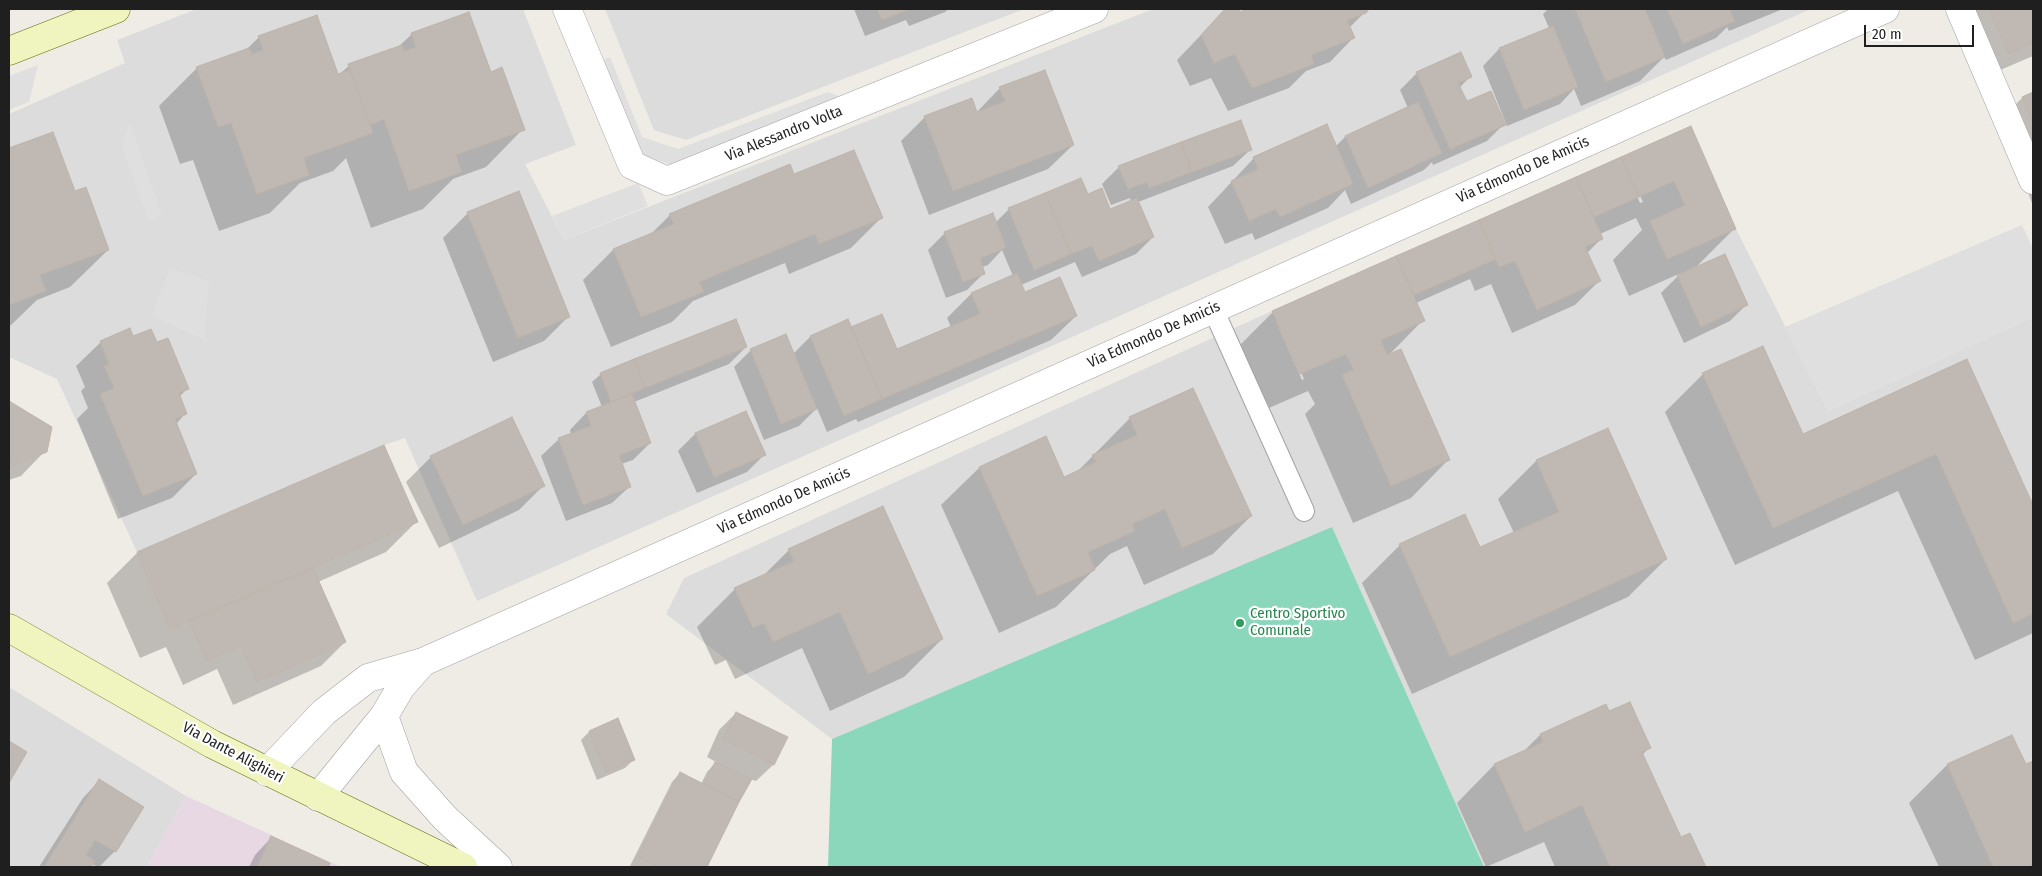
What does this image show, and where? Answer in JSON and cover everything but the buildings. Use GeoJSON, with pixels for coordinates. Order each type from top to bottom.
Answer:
{"type":"FeatureCollection","features":[{"type":"Feature","properties":{"kind":"main road"},"geometry":{"type":"LineString","coordinates":[[9,51],[116,9]]}},
{"type":"Feature","properties":{"kind":"main road","name":"Via Dante Alighieri"},"geometry":{"type":"LineString","coordinates":[[11,628],[212,744],[463,867]]}},
{"type":"Feature","properties":{"kind":"street","name":"Via Alessandro Volta"},"geometry":{"type":"LineString","coordinates":[[567,9],[632,165],[667,181],[1094,9]]}},
{"type":"Feature","properties":{"kind":"street","name":"Via Edmondo De Amicis"},"geometry":{"type":"LineString","coordinates":[[267,772],[324,712],[368,678],[423,662],[1885,9]]}},
{"type":"Feature","properties":{"kind":"street"},"geometry":{"type":"LineString","coordinates":[[1960,9],[2033,180]]}},
{"type":"Feature","properties":{"kind":"street","name":"Via Edmondo De Amicis"},"geometry":{"type":"LineString","coordinates":[[318,797],[384,716],[401,687],[423,662]]}},
{"type":"Feature","properties":{"kind":"street"},"geometry":{"type":"LineString","coordinates":[[384,716],[404,772],[445,818],[498,867]]}},
{"type":"Feature","properties":{"kind":"lane"},"geometry":{"type":"LineString","coordinates":[[1213,309],[1304,511]]}},
{"type":"Feature","properties":{"kind":"shaded area"},"geometry":{"type":"Polygon","coordinates":[[[197,9],[523,9],[576,145],[525,164],[564,240],[1153,9],[1811,9],[477,601],[405,438],[384,445],[137,552],[57,379],[9,357],[9,114],[125,63],[117,40],[197,9]]]}},
{"type":"Feature","properties":{"kind":"shaded area"},"geometry":{"type":"Polygon","coordinates":[[[605,9],[1024,9],[686,140],[654,130],[605,9]]]}},
{"type":"Feature","properties":{"kind":"shaded area"},"geometry":{"type":"Polygon","coordinates":[[[610,57],[642,137],[678,149],[828,92],[845,99],[675,166],[634,152],[597,63],[610,57]]]}},
{"type":"Feature","properties":{"kind":"shaded area"},"geometry":{"type":"Polygon","coordinates":[[[38,65],[29,102],[9,110],[9,76],[38,65]]]}},
{"type":"Feature","properties":{"kind":"shaded area"},"geometry":{"type":"Polygon","coordinates":[[[130,123],[162,215],[149,222],[121,145],[130,123]]]}},
{"type":"Feature","properties":{"kind":"shaded area"},"geometry":{"type":"Polygon","coordinates":[[[1691,126],[1736,229],[1828,411],[2033,317],[2033,867],[1484,867],[1332,528],[832,739],[666,614],[684,578],[1272,311],[1691,126]]]}},
{"type":"Feature","properties":{"kind":"shaded area"},"geometry":{"type":"Polygon","coordinates":[[[638,183],[648,206],[564,240],[552,216],[638,183]]]}},
{"type":"Feature","properties":{"kind":"shaded area"},"geometry":{"type":"Polygon","coordinates":[[[2022,225],[2033,249],[2033,317],[1828,411],[1785,327],[2022,225]]]}},
{"type":"Feature","properties":{"kind":"shaded area"},"geometry":{"type":"Polygon","coordinates":[[[170,268],[209,281],[205,340],[151,316],[170,268]]]}},
{"type":"Feature","properties":{"kind":"shaded area"},"geometry":{"type":"Polygon","coordinates":[[[9,687],[186,796],[147,867],[9,867],[9,687]]]}},
{"type":"Feature","properties":{"kind":"shaded area"},"geometry":{"type":"Polygon","coordinates":[[[186,796],[341,867],[147,867],[186,796]]]}},
{"type":"Feature","properties":{"kind":"green space","name":"Centro Sportivo Comunale"},"geometry":{"type":"Polygon","coordinates":[[[1332,527],[1484,867],[828,867],[832,739],[1332,527]]]}},
{"type":"Feature","properties":{"kind":"place","name":"Centro Sportivo Comunale"},"geometry":{"type":"Point","coordinates":[1240,623]}}]}
